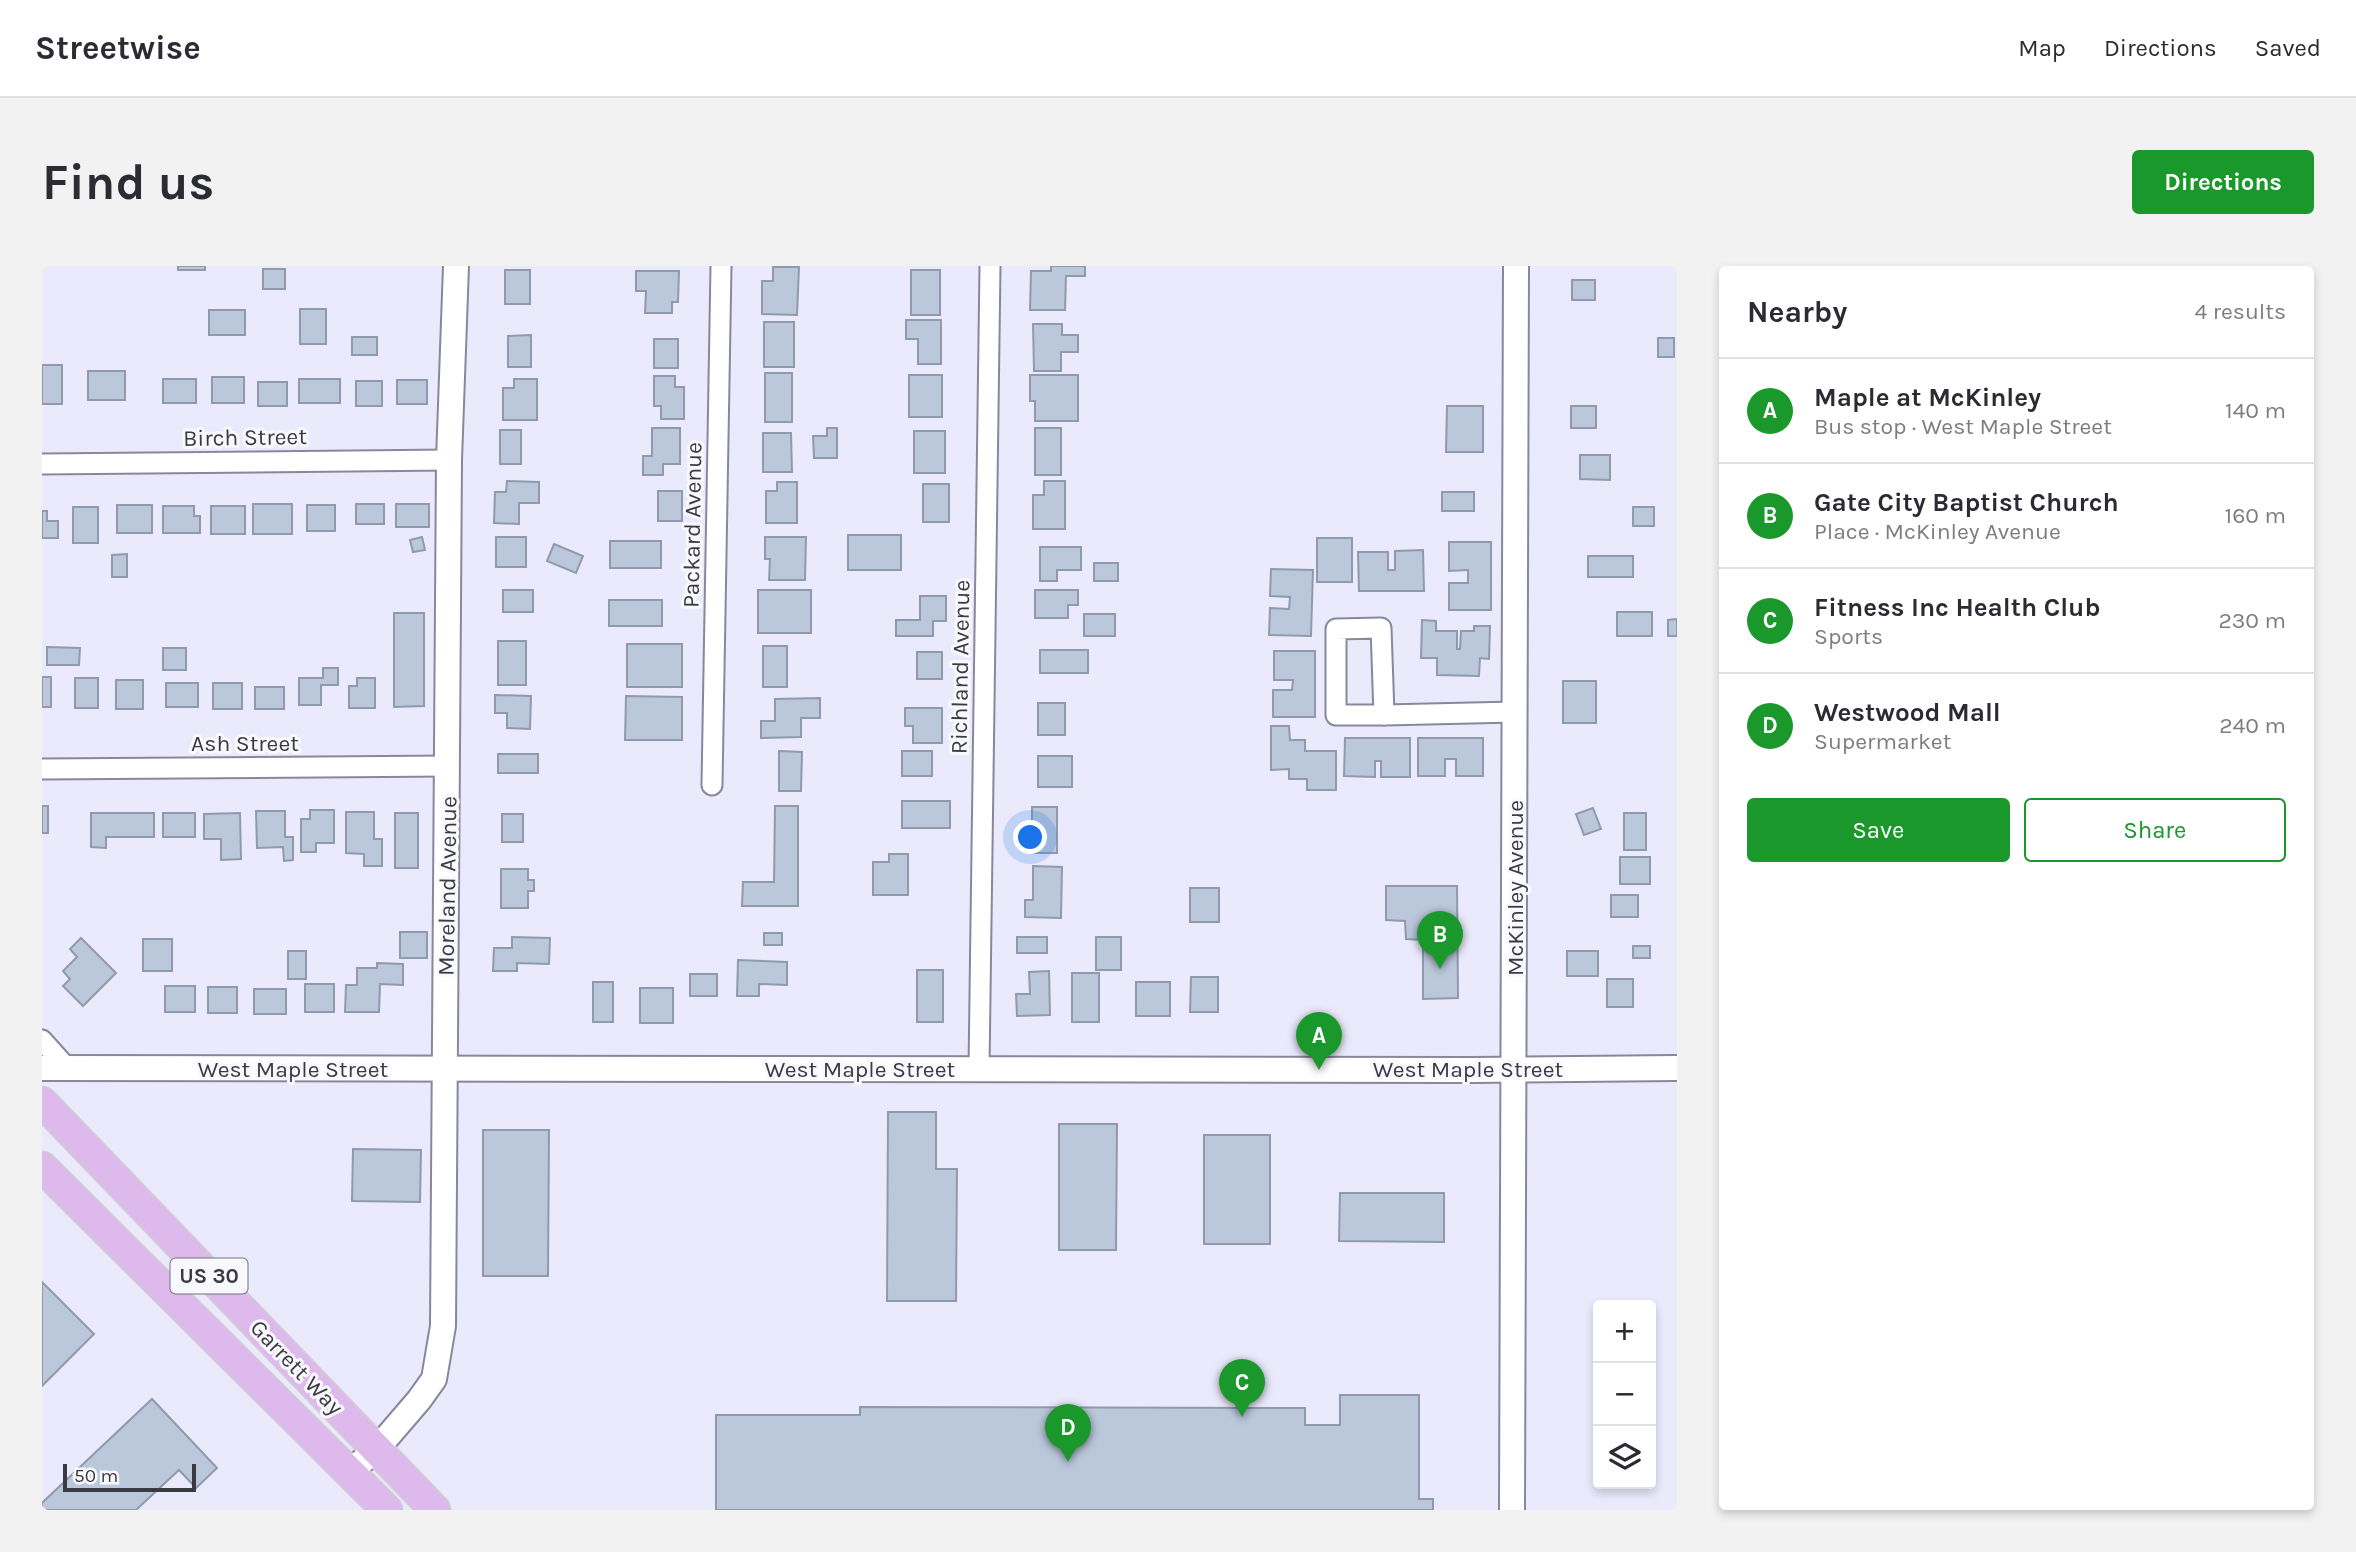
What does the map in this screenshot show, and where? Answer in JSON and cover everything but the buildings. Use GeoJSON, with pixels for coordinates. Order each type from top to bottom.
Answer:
{"type":"FeatureCollection","features":[{"type":"Feature","properties":{"kind":"main road","name":"Garrett Way"},"geometry":{"type":"LineString","coordinates":[[42,1102],[435,1510]]}},
{"type":"Feature","properties":{"kind":"main road","name":"Garrett Way"},"geometry":{"type":"LineString","coordinates":[[42,1167],[387,1510]]}},
{"type":"Feature","properties":{"kind":"street","name":"Moreland Avenue"},"geometry":{"type":"LineString","coordinates":[[350,1471],[376,1450],[434,1379],[443,1326],[449,460],[456,266]]}},
{"type":"Feature","properties":{"kind":"street","name":"Packard Avenue"},"geometry":{"type":"LineString","coordinates":[[712,785],[722,266]]}},
{"type":"Feature","properties":{"kind":"street","name":"Richland Avenue"},"geometry":{"type":"LineString","coordinates":[[979,1069],[989,266]]}},
{"type":"Feature","properties":{"kind":"street","name":"McKinley Avenue"},"geometry":{"type":"LineString","coordinates":[[1512,1510],[1516,266]]}},
{"type":"Feature","properties":{"kind":"street","name":"Birch Street"},"geometry":{"type":"LineString","coordinates":[[42,464],[449,460]]}},
{"type":"Feature","properties":{"kind":"street"},"geometry":{"type":"LineString","coordinates":[[1384,715],[1381,628],[1336,629],[1336,715],[1384,715],[1515,712]]}},
{"type":"Feature","properties":{"kind":"street","name":"Ash Street"},"geometry":{"type":"LineString","coordinates":[[42,769],[448,766]]}},
{"type":"Feature","properties":{"kind":"street"},"geometry":{"type":"LineString","coordinates":[[42,1040],[68,1069]]}},
{"type":"Feature","properties":{"kind":"street","name":"West Maple Street"},"geometry":{"type":"LineString","coordinates":[[42,1068],[1677,1068]]}},
{"type":"Feature","properties":{"kind":"place","name":"Gate City Baptist Church"},"geometry":{"type":"Point","coordinates":[1440,969]}},
{"type":"Feature","properties":{"kind":"place","name":"Maple at McKinley"},"geometry":{"type":"Point","coordinates":[1319,1070]}},
{"type":"Feature","properties":{"kind":"place","name":"Fitness Inc Health Club"},"geometry":{"type":"Point","coordinates":[1242,1417]}},
{"type":"Feature","properties":{"kind":"place","name":"Westwood Mall"},"geometry":{"type":"Point","coordinates":[1068,1462]}}]}
